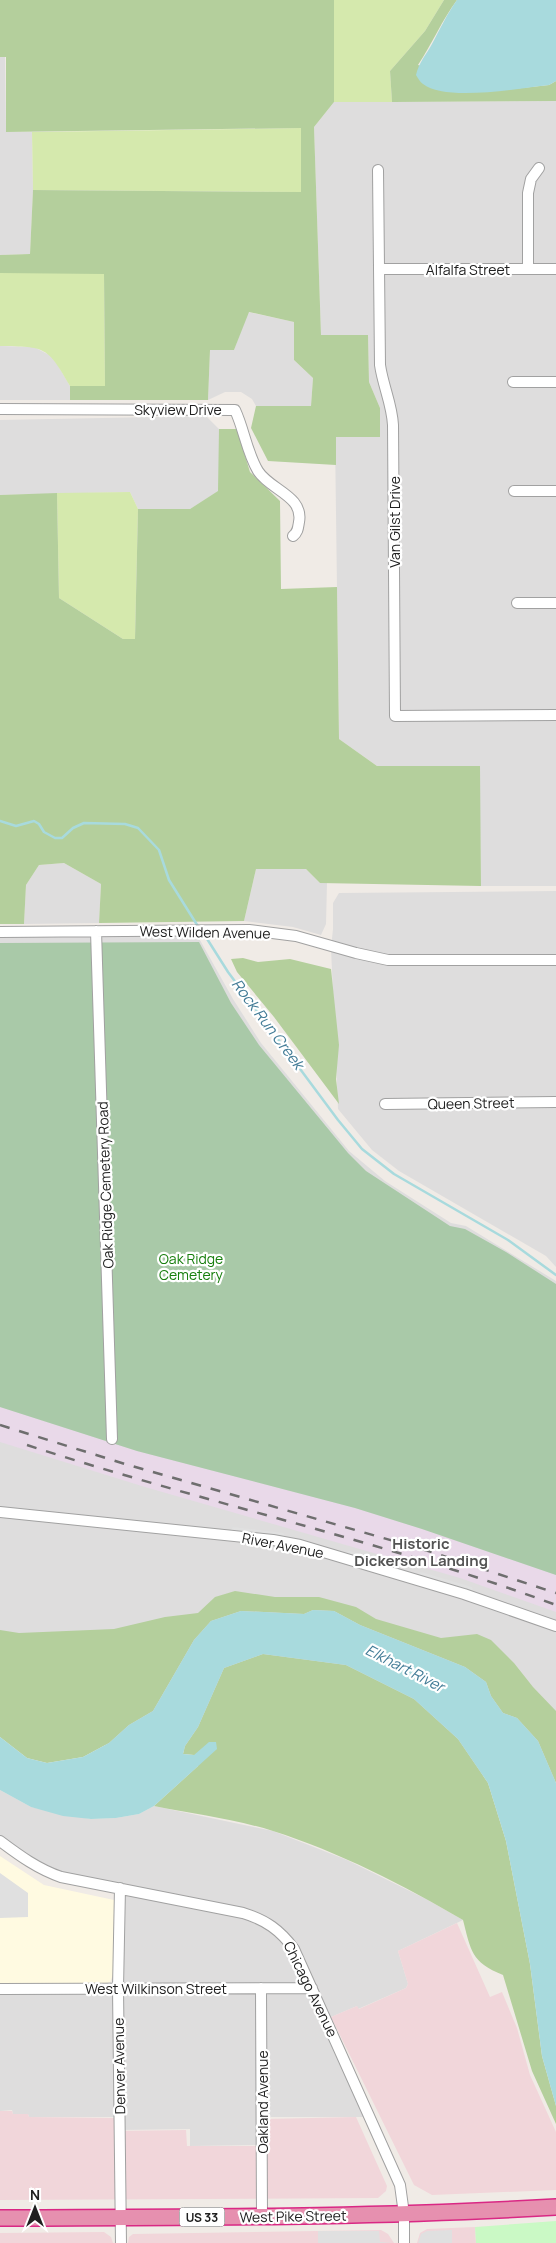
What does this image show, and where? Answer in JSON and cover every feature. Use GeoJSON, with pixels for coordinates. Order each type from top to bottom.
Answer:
{"type":"FeatureCollection","features":[{"type":"Feature","properties":{"kind":"highway","name":"West Pike Street"},"geometry":{"type":"LineString","coordinates":[[0,2218],[404,2214],[556,2206]]}},
{"type":"Feature","properties":{"kind":"street"},"geometry":{"type":"LineString","coordinates":[[528,269],[528,193],[531,179],[539,168]]}},
{"type":"Feature","properties":{"kind":"street","name":"Van Gilst Drive"},"geometry":{"type":"LineString","coordinates":[[378,170],[380,365],[394,425],[395,716],[556,715]]}},
{"type":"Feature","properties":{"kind":"street","name":"Alfalfa Street"},"geometry":{"type":"LineString","coordinates":[[379,269],[556,269]]}},
{"type":"Feature","properties":{"kind":"street"},"geometry":{"type":"LineString","coordinates":[[513,382],[556,382]]}},
{"type":"Feature","properties":{"kind":"street","name":"Skyview Drive"},"geometry":{"type":"LineString","coordinates":[[0,409],[235,410],[259,472],[269,483],[291,498],[298,509],[300,518],[298,532],[293,536]]}},
{"type":"Feature","properties":{"kind":"street"},"geometry":{"type":"LineString","coordinates":[[514,491],[556,491]]}},
{"type":"Feature","properties":{"kind":"street"},"geometry":{"type":"LineString","coordinates":[[517,603],[556,603]]}},
{"type":"Feature","properties":{"kind":"street","name":"West Wilden Avenue"},"geometry":{"type":"LineString","coordinates":[[0,932],[218,930],[275,932],[388,960],[556,960]]}},
{"type":"Feature","properties":{"kind":"street","name":"Oak Ridge Cemetery Road"},"geometry":{"type":"LineString","coordinates":[[96,931],[112,1439]]}},
{"type":"Feature","properties":{"kind":"street","name":"Queen Street"},"geometry":{"type":"LineString","coordinates":[[385,1104],[556,1102]]}},
{"type":"Feature","properties":{"kind":"street","name":"River Avenue"},"geometry":{"type":"LineString","coordinates":[[0,1512],[273,1540],[300,1545],[464,1594],[556,1626]]}},
{"type":"Feature","properties":{"kind":"street","name":"Chicago Avenue"},"geometry":{"type":"LineString","coordinates":[[0,1841],[44,1871],[61,1877],[243,1913],[264,1920],[283,1934],[294,1949],[400,2186],[404,2214],[404,2243]]}},
{"type":"Feature","properties":{"kind":"street","name":"Denver Avenue"},"geometry":{"type":"LineString","coordinates":[[120,1888],[118,1988],[121,2243]]}},
{"type":"Feature","properties":{"kind":"street","name":"Oakland Avenue"},"geometry":{"type":"LineString","coordinates":[[261,1988],[262,2216]]}},
{"type":"Feature","properties":{"kind":"street","name":"West Wilkinson Street"},"geometry":{"type":"LineString","coordinates":[[0,1989],[312,1988]]}},
{"type":"Feature","properties":{"kind":"shaded area"},"geometry":{"type":"Polygon","coordinates":[[[0,57],[5,57],[6,132],[32,132],[33,190],[30,254],[0,255],[0,57]]]}},
{"type":"Feature","properties":{"kind":"shaded area"},"geometry":{"type":"Polygon","coordinates":[[[556,101],[556,886],[481,886],[479,766],[377,766],[339,739],[335,437],[380,437],[380,408],[369,382],[368,335],[321,335],[314,127],[334,102],[556,101]]]}},
{"type":"Feature","properties":{"kind":"shaded area"},"geometry":{"type":"Polygon","coordinates":[[[248,312],[294,322],[294,360],[313,378],[311,406],[256,406],[252,399],[241,392],[225,392],[208,400],[210,350],[234,350],[248,312]]]}},
{"type":"Feature","properties":{"kind":"shaded area"},"geometry":{"type":"Polygon","coordinates":[[[0,346],[34,347],[53,357],[70,386],[70,400],[0,400],[0,346]]]}},
{"type":"Feature","properties":{"kind":"shaded area"},"geometry":{"type":"Polygon","coordinates":[[[206,416],[219,429],[219,491],[190,509],[138,509],[130,492],[0,495],[0,420],[206,416]]]}},
{"type":"Feature","properties":{"kind":"shaded area"},"geometry":{"type":"Polygon","coordinates":[[[64,863],[101,884],[99,923],[24,924],[26,885],[39,865],[64,863]]]}},
{"type":"Feature","properties":{"kind":"shaded area"},"geometry":{"type":"Polygon","coordinates":[[[256,869],[306,869],[320,883],[327,883],[326,924],[321,935],[293,927],[244,921],[256,869]]]}},
{"type":"Feature","properties":{"kind":"shaded area"},"geometry":{"type":"Polygon","coordinates":[[[556,891],[556,1267],[546,1256],[399,1171],[372,1150],[338,1109],[331,948],[333,903],[339,893],[556,891]]]}},
{"type":"Feature","properties":{"kind":"shaded area"},"geometry":{"type":"Polygon","coordinates":[[[196,933],[233,999],[261,1043],[349,1151],[385,1181],[451,1223],[466,1226],[556,1281],[556,1782],[0,1736],[0,936],[196,933]]]}},
{"type":"Feature","properties":{"kind":"shaded area"},"geometry":{"type":"Polygon","coordinates":[[[0,1407],[137,1451],[355,1508],[556,1575],[556,1612],[460,1578],[145,1487],[0,1442],[0,1407]]]}},
{"type":"Feature","properties":{"kind":"shaded area"},"geometry":{"type":"Polygon","coordinates":[[[233,1527],[283,1533],[285,1536],[230,1531],[233,1527]]]}},
{"type":"Feature","properties":{"kind":"shaded area"},"geometry":{"type":"Polygon","coordinates":[[[349,1551],[383,1560],[387,1565],[346,1553],[349,1551]]]}},
{"type":"Feature","properties":{"kind":"shaded area"},"geometry":{"type":"Polygon","coordinates":[[[421,1572],[472,1587],[473,1592],[418,1574],[421,1572]]]}},
{"type":"Feature","properties":{"kind":"shaded area"},"geometry":{"type":"Polygon","coordinates":[[[0,1790],[31,1807],[90,1819],[116,1818],[139,1814],[154,1806],[273,1831],[347,1860],[426,1899],[463,1920],[398,1951],[408,1984],[406,1988],[358,2009],[357,2006],[331,2017],[315,1992],[370,2117],[262,2117],[262,2145],[190,2146],[190,2129],[120,2130],[119,2117],[29,2117],[28,2114],[13,2114],[12,2110],[0,2111],[0,1989],[118,1988],[120,1889],[61,1877],[0,1841],[0,1790]]]}},
{"type":"Feature","properties":{"kind":"shaded area"},"geometry":{"type":"Polygon","coordinates":[[[0,1856],[44,1885],[114,1900],[113,1975],[110,1982],[0,1985],[0,1856]]]}},
{"type":"Feature","properties":{"kind":"shaded area"},"geometry":{"type":"Polygon","coordinates":[[[0,1873],[28,1893],[28,1917],[0,1918],[0,1873]]]}},
{"type":"Feature","properties":{"kind":"shaded area"},"geometry":{"type":"Polygon","coordinates":[[[457,1923],[490,1997],[502,1992],[517,2028],[530,2075],[556,2132],[556,2190],[432,2195],[414,2185],[331,2017],[357,2006],[359,2009],[406,1988],[408,1984],[398,1951],[457,1923]]]}},
{"type":"Feature","properties":{"kind":"shaded area"},"geometry":{"type":"Polygon","coordinates":[[[0,2111],[12,2111],[13,2114],[28,2114],[29,2117],[114,2118],[115,2131],[186,2130],[187,2146],[266,2146],[266,2119],[356,2117],[387,2186],[386,2191],[378,2198],[0,2200],[0,2111]]]}},
{"type":"Feature","properties":{"kind":"shaded area"},"geometry":{"type":"Polygon","coordinates":[[[475,2227],[476,2243],[417,2243],[420,2233],[427,2229],[475,2227]]]}},
{"type":"Feature","properties":{"kind":"shaded area"},"geometry":{"type":"Polygon","coordinates":[[[381,2230],[388,2234],[394,2243],[128,2243],[129,2237],[133,2234],[381,2230]]]}},
{"type":"Feature","properties":{"kind":"shaded area"},"geometry":{"type":"Polygon","coordinates":[[[452,2230],[452,2243],[418,2243],[421,2234],[427,2231],[452,2230]]]}},
{"type":"Feature","properties":{"kind":"shaded area"},"geometry":{"type":"Polygon","coordinates":[[[318,2231],[379,2231],[380,2242],[391,2243],[318,2243],[318,2231]]]}},
{"type":"Feature","properties":{"kind":"shaded area"},"geometry":{"type":"Polygon","coordinates":[[[104,2232],[111,2237],[113,2243],[0,2243],[0,2233],[104,2232]]]}},
{"type":"Feature","properties":{"kind":"green space"},"geometry":{"type":"Polygon","coordinates":[[[0,0],[334,0],[334,102],[314,127],[321,335],[368,335],[369,382],[380,408],[380,437],[336,437],[336,465],[268,461],[251,428],[256,406],[311,406],[313,378],[294,360],[294,322],[249,312],[234,350],[210,350],[208,400],[70,400],[70,386],[105,386],[104,274],[0,273],[0,255],[30,254],[33,190],[301,192],[301,128],[6,132],[6,57],[0,57],[0,0]]]}},
{"type":"Feature","properties":{"kind":"green space"},"geometry":{"type":"Polygon","coordinates":[[[334,0],[444,0],[425,31],[390,71],[392,102],[334,102],[334,0]]]}},
{"type":"Feature","properties":{"kind":"green space"},"geometry":{"type":"Polygon","coordinates":[[[444,0],[457,0],[418,65],[504,90],[549,85],[556,81],[556,101],[392,102],[390,71],[425,31],[444,0]]]}},
{"type":"Feature","properties":{"kind":"green space"},"geometry":{"type":"Polygon","coordinates":[[[301,128],[301,192],[33,190],[32,132],[301,128]]]}},
{"type":"Feature","properties":{"kind":"green space"},"geometry":{"type":"Polygon","coordinates":[[[0,273],[104,273],[105,387],[70,386],[56,363],[44,351],[27,347],[0,346],[0,273]]]}},
{"type":"Feature","properties":{"kind":"green space"},"geometry":{"type":"Polygon","coordinates":[[[219,429],[237,429],[250,472],[280,501],[281,589],[337,587],[339,739],[377,766],[480,766],[481,886],[320,883],[306,869],[256,869],[244,921],[99,923],[101,884],[64,863],[39,865],[26,885],[24,924],[0,924],[0,495],[57,493],[59,598],[123,639],[135,639],[138,509],[190,509],[218,491],[219,429]]]}},
{"type":"Feature","properties":{"kind":"green space"},"geometry":{"type":"Polygon","coordinates":[[[130,492],[138,509],[135,639],[123,639],[59,598],[57,493],[130,492]]]}},
{"type":"Feature","properties":{"kind":"green space","name":"Oak Ridge Cemetery"},"geometry":{"type":"Polygon","coordinates":[[[199,942],[231,1003],[259,1045],[348,1153],[366,1171],[450,1226],[465,1229],[506,1252],[556,1284],[556,1575],[355,1508],[137,1451],[0,1407],[0,943],[199,942]]]}},
{"type":"Feature","properties":{"kind":"green space"},"geometry":{"type":"Polygon","coordinates":[[[243,958],[258,962],[290,959],[331,969],[339,1045],[336,1079],[339,1104],[274,1017],[237,972],[231,959],[243,958]]]}},
{"type":"Feature","properties":{"kind":"green space"},"geometry":{"type":"Polygon","coordinates":[[[235,1591],[275,1597],[319,1597],[356,1607],[376,1619],[441,1638],[477,1634],[491,1640],[556,1711],[556,1783],[538,1741],[517,1718],[503,1713],[491,1696],[486,1682],[465,1667],[360,1625],[334,1611],[313,1610],[304,1614],[241,1611],[211,1621],[194,1640],[153,1711],[129,1725],[109,1743],[83,1757],[47,1763],[27,1758],[0,1737],[0,1630],[19,1633],[114,1629],[165,1617],[198,1613],[215,1597],[235,1591]]]}},
{"type":"Feature","properties":{"kind":"green space"},"geometry":{"type":"Polygon","coordinates":[[[263,1654],[346,1665],[414,1699],[458,1739],[488,1783],[506,1841],[530,1964],[542,2056],[556,2106],[556,2124],[532,2071],[503,1975],[478,1960],[468,1940],[463,1920],[370,1870],[298,1839],[244,1823],[154,1806],[198,1766],[194,1755],[183,1754],[185,1746],[198,1727],[224,1668],[263,1654]]]}},
{"type":"Feature","properties":{"kind":"green space"},"geometry":{"type":"Polygon","coordinates":[[[556,2221],[556,2243],[476,2243],[475,2227],[556,2221]]]}},
{"type":"Feature","properties":{"kind":"water"},"geometry":{"type":"Polygon","coordinates":[[[457,0],[556,0],[556,81],[549,85],[503,91],[465,93],[434,89],[422,83],[416,75],[419,66],[457,0]]]}},
{"type":"Feature","properties":{"kind":"water","name":"Elkhart River"},"geometry":{"type":"Polygon","coordinates":[[[313,1610],[334,1611],[360,1625],[465,1667],[486,1682],[491,1696],[503,1713],[517,1718],[538,1741],[556,1783],[556,2106],[542,2056],[530,1964],[506,1841],[488,1783],[458,1739],[414,1699],[346,1665],[263,1654],[224,1668],[198,1727],[185,1746],[183,1754],[194,1755],[209,1742],[216,1742],[217,1749],[154,1806],[139,1814],[116,1818],[91,1819],[63,1816],[31,1807],[0,1790],[0,1737],[27,1758],[47,1763],[83,1757],[109,1743],[129,1725],[153,1711],[194,1640],[211,1621],[241,1611],[304,1614],[313,1610]]]}},
{"type":"Feature","properties":{"kind":"waterway","name":"Rock Run Creek"},"geometry":{"type":"LineString","coordinates":[[0,821],[16,826],[34,821],[39,824],[44,832],[55,838],[62,838],[73,828],[84,823],[125,824],[138,828],[159,850],[169,880],[199,928]]}},
{"type":"Feature","properties":{"kind":"waterway","name":"Rock Run Creek"},"geometry":{"type":"LineString","coordinates":[[204,934],[228,972],[338,1120],[362,1149],[394,1174],[508,1240],[556,1275]]}},
{"type":"Feature","properties":{"kind":"railway"},"geometry":{"type":"LineString","coordinates":[[0,1425],[125,1464],[425,1550],[556,1593]]}},
{"type":"Feature","properties":{"kind":"railway"},"geometry":{"type":"LineString","coordinates":[[27,1445],[93,1466],[359,1541],[491,1582],[556,1605]]}},
{"type":"Feature","properties":{"kind":"district","name":"Historic Dickerson Landing"},"geometry":{"type":"Point","coordinates":[421,1552]}}]}
